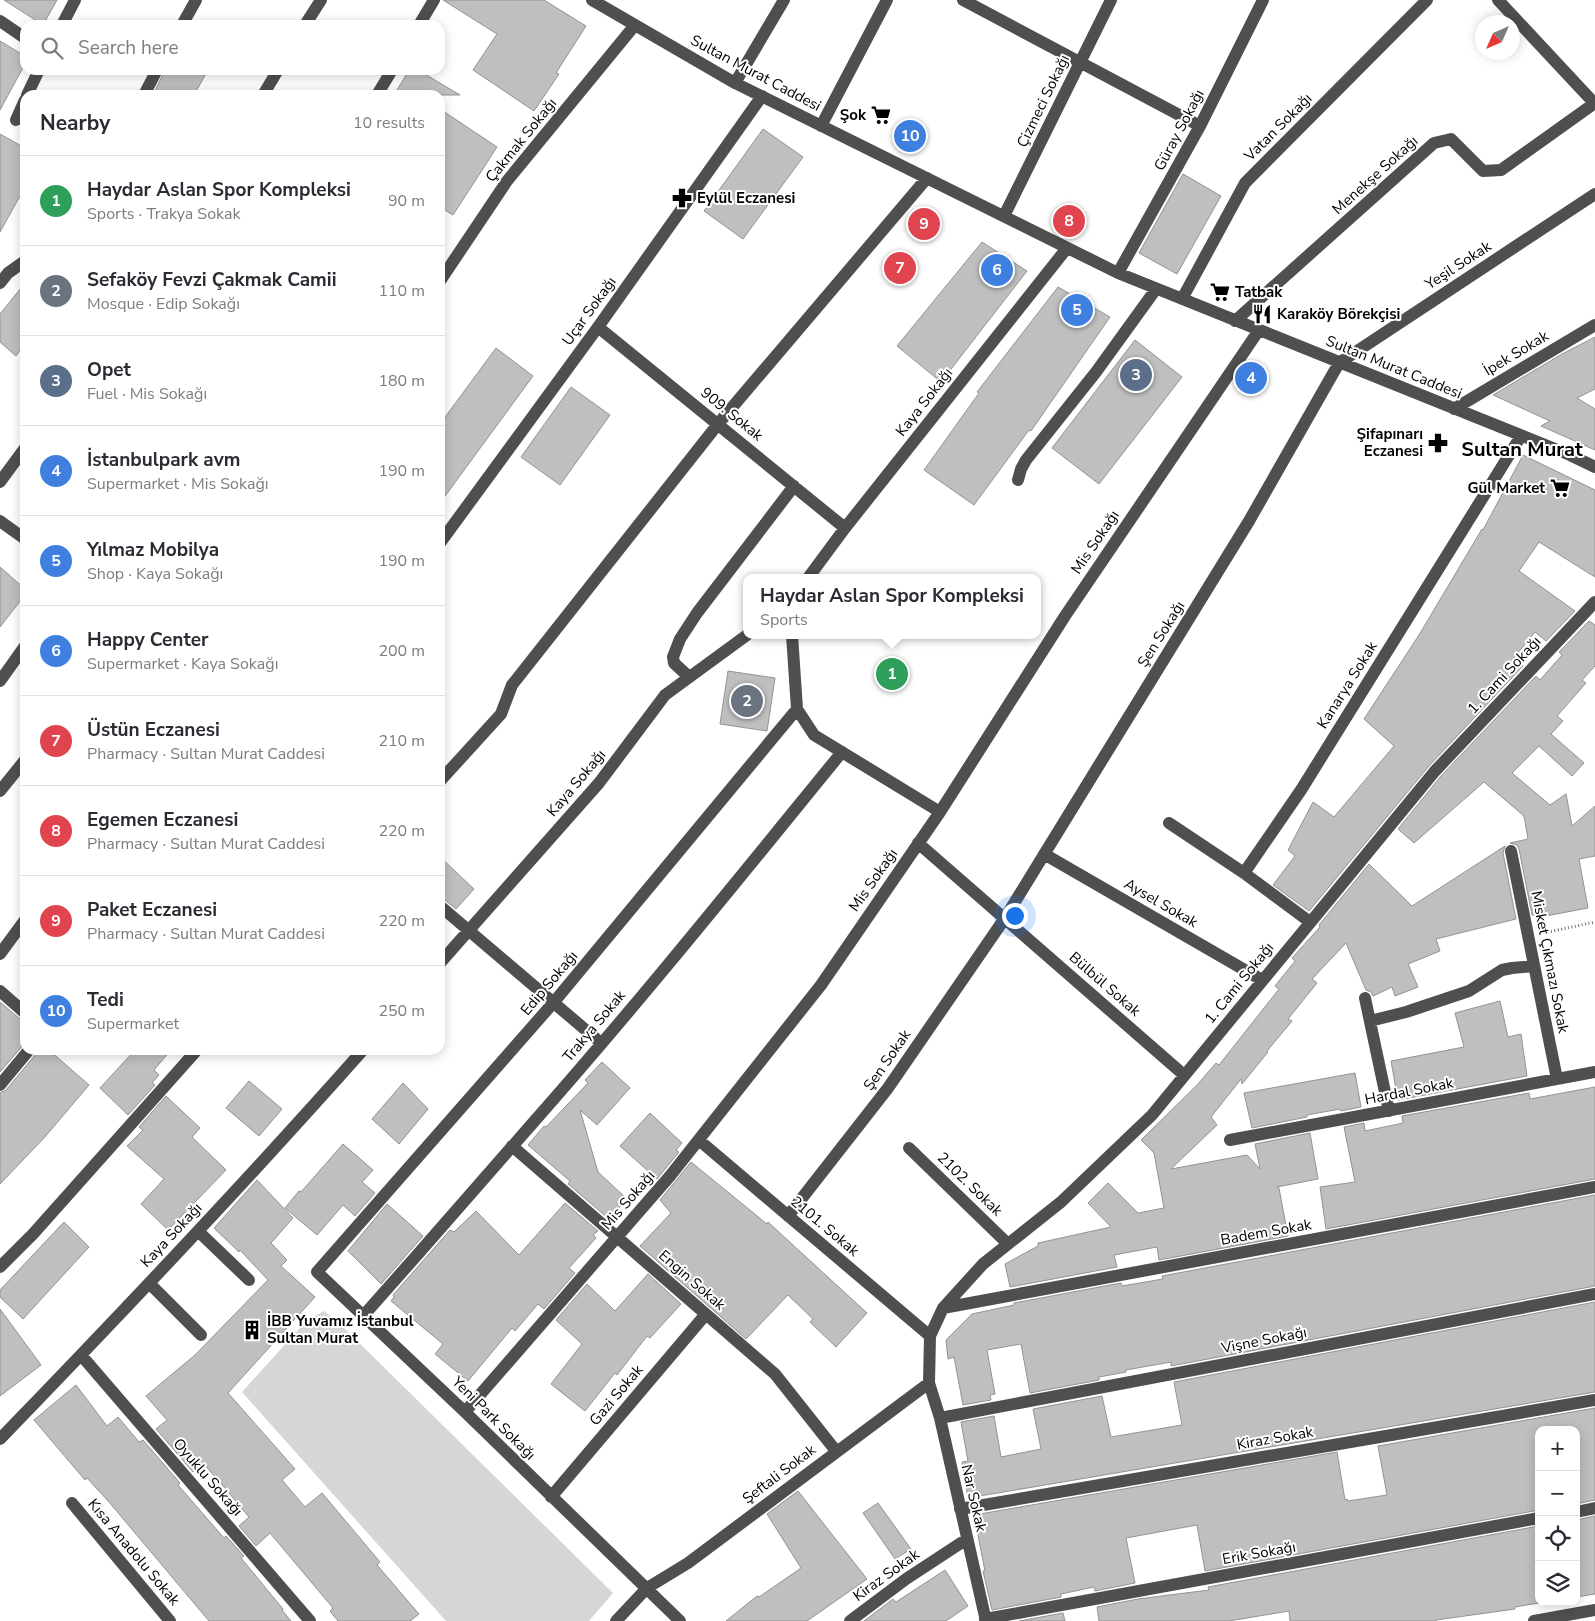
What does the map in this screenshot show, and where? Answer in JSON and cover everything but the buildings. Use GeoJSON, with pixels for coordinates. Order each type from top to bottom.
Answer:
{"type":"FeatureCollection","features":[{"type":"Feature","properties":{"kind":"street"},"geometry":{"type":"LineString","coordinates":[[65,20],[75,0]]}},
{"type":"Feature","properties":{"kind":"street"},"geometry":{"type":"LineString","coordinates":[[185,20],[196,0]]}},
{"type":"Feature","properties":{"kind":"street"},"geometry":{"type":"LineString","coordinates":[[309,20],[320,0]]}},
{"type":"Feature","properties":{"kind":"street"},"geometry":{"type":"LineString","coordinates":[[422,20],[434,0]]}},
{"type":"Feature","properties":{"kind":"street","name":"Sultan Murat Caddesi"},"geometry":{"type":"LineString","coordinates":[[592,0],[735,83],[1118,273],[1595,467]]}},
{"type":"Feature","properties":{"kind":"street"},"geometry":{"type":"LineString","coordinates":[[735,83],[784,0]]}},
{"type":"Feature","properties":{"kind":"street"},"geometry":{"type":"LineString","coordinates":[[821,126],[887,0]]}},
{"type":"Feature","properties":{"kind":"street","name":"Çizmeci Sokağı"},"geometry":{"type":"LineString","coordinates":[[1004,216],[1111,0]]}},
{"type":"Feature","properties":{"kind":"street","name":"Güray Sokağı"},"geometry":{"type":"LineString","coordinates":[[1118,273],[1200,126],[1263,0]]}},
{"type":"Feature","properties":{"kind":"street","name":"Vatan Sokağı"},"geometry":{"type":"LineString","coordinates":[[1182,299],[1245,183],[1426,0]]}},
{"type":"Feature","properties":{"kind":"street"},"geometry":{"type":"LineString","coordinates":[[1498,0],[1595,104]]}},
{"type":"Feature","properties":{"kind":"street"},"geometry":{"type":"LineString","coordinates":[[966,1],[1200,126]]}},
{"type":"Feature","properties":{"kind":"street"},"geometry":{"type":"LineString","coordinates":[[0,21],[20,35]]}},
{"type":"Feature","properties":{"kind":"street","name":"Çakmak Sokağı"},"geometry":{"type":"LineString","coordinates":[[445,274],[507,182],[635,25]]}},
{"type":"Feature","properties":{"kind":"street"},"geometry":{"type":"LineString","coordinates":[[29,90],[37,75]]}},
{"type":"Feature","properties":{"kind":"street"},"geometry":{"type":"LineString","coordinates":[[147,90],[155,75]]}},
{"type":"Feature","properties":{"kind":"street"},"geometry":{"type":"LineString","coordinates":[[266,90],[275,75]]}},
{"type":"Feature","properties":{"kind":"street"},"geometry":{"type":"LineString","coordinates":[[380,90],[389,75]]}},
{"type":"Feature","properties":{"kind":"street","name":"Uçar Sokağı"},"geometry":{"type":"LineString","coordinates":[[445,536],[598,327],[762,96]]}},
{"type":"Feature","properties":{"kind":"street","name":"Menekşe Sokağı"},"geometry":{"type":"LineString","coordinates":[[1235,321],[1434,143],[1450,139],[1483,171],[1501,170],[1595,104]]}},
{"type":"Feature","properties":{"kind":"street"},"geometry":{"type":"LineString","coordinates":[[16,120],[20,111]]}},
{"type":"Feature","properties":{"kind":"street"},"geometry":{"type":"LineString","coordinates":[[445,776],[501,714],[512,685],[718,424],[927,178]]}},
{"type":"Feature","properties":{"kind":"street","name":"Yeşil Sokak"},"geometry":{"type":"LineString","coordinates":[[1338,363],[1595,194]]}},
{"type":"Feature","properties":{"kind":"street","name":"Kaya Sokağı"},"geometry":{"type":"LineString","coordinates":[[811,574],[845,528],[1067,248]]}},
{"type":"Feature","properties":{"kind":"street"},"geometry":{"type":"LineString","coordinates":[[0,284],[8,273],[20,265]]}},
{"type":"Feature","properties":{"kind":"street"},"geometry":{"type":"LineString","coordinates":[[1018,480],[1026,460],[1096,372],[1156,289]]}},
{"type":"Feature","properties":{"kind":"street","name":"İpek Sokak"},"geometry":{"type":"LineString","coordinates":[[1454,409],[1595,325]]}},
{"type":"Feature","properties":{"kind":"street","name":"909. Sokak"},"geometry":{"type":"LineString","coordinates":[[598,327],[845,528]]}},
{"type":"Feature","properties":{"kind":"street","name":"Mis Sokağı"},"geometry":{"type":"LineString","coordinates":[[465,1412],[700,1141],[821,985],[940,812],[1065,616],[1259,330]]}},
{"type":"Feature","properties":{"kind":"street","name":"Şen Sokağı"},"geometry":{"type":"LineString","coordinates":[[1005,918],[1249,521],[1338,363]]}},
{"type":"Feature","properties":{"kind":"street","name":"Kanarya Sokak"},"geometry":{"type":"LineString","coordinates":[[1244,874],[1301,790],[1521,436]]}},
{"type":"Feature","properties":{"kind":"street"},"geometry":{"type":"LineString","coordinates":[[0,482],[20,455]]}},
{"type":"Feature","properties":{"kind":"street"},"geometry":{"type":"LineString","coordinates":[[689,677],[674,663],[673,657],[680,639],[697,613],[794,486]]}},
{"type":"Feature","properties":{"kind":"street"},"geometry":{"type":"LineString","coordinates":[[0,522],[20,536]]}},
{"type":"Feature","properties":{"kind":"street","name":"1. Cami Sokağı"},"geometry":{"type":"LineString","coordinates":[[928,1383],[930,1336],[942,1308],[983,1264],[1061,1202],[1152,1115],[1435,771],[1595,602]]}},
{"type":"Feature","properties":{"kind":"street","name":"Kaya Sokağı"},"geometry":{"type":"LineString","coordinates":[[445,957],[599,784],[665,695],[743,638]]}},
{"type":"Feature","properties":{"kind":"street"},"geometry":{"type":"LineString","coordinates":[[792,639],[798,709],[814,735],[940,812]]}},
{"type":"Feature","properties":{"kind":"street"},"geometry":{"type":"LineString","coordinates":[[0,681],[20,653]]}},
{"type":"Feature","properties":{"kind":"street","name":"Edip Sokağı"},"geometry":{"type":"LineString","coordinates":[[317,1272],[554,1002],[798,709]]}},
{"type":"Feature","properties":{"kind":"street","name":"Trakya Sokak"},"geometry":{"type":"LineString","coordinates":[[364,1315],[601,1043],[713,911],[842,752]]}},
{"type":"Feature","properties":{"kind":"street"},"geometry":{"type":"LineString","coordinates":[[0,791],[20,766]]}},
{"type":"Feature","properties":{"kind":"street"},"geometry":{"type":"LineString","coordinates":[[1169,823],[1310,922]]}},
{"type":"Feature","properties":{"kind":"street","name":"Bülbül Sokak"},"geometry":{"type":"LineString","coordinates":[[918,844],[1184,1075]]}},
{"type":"Feature","properties":{"kind":"street","name":"Misket Çıkmazı Sokak"},"geometry":{"type":"LineString","coordinates":[[1511,851],[1556,1079]]}},
{"type":"Feature","properties":{"kind":"street","name":"Aysel Sokak"},"geometry":{"type":"LineString","coordinates":[[1044,854],[1262,980]]}},
{"type":"Feature","properties":{"kind":"street"},"geometry":{"type":"LineString","coordinates":[[445,910],[601,1043]]}},
{"type":"Feature","properties":{"kind":"street","name":"Şen Sokak"},"geometry":{"type":"LineString","coordinates":[[788,1216],[888,1088],[1005,918]]}},
{"type":"Feature","properties":{"kind":"street"},"geometry":{"type":"LineString","coordinates":[[0,954],[20,927]]}},
{"type":"Feature","properties":{"kind":"street"},"geometry":{"type":"LineString","coordinates":[[1370,1021],[1406,1012],[1469,991],[1502,970],[1534,966]]}},
{"type":"Feature","properties":{"kind":"street"},"geometry":{"type":"LineString","coordinates":[[0,991],[20,1009]]}},
{"type":"Feature","properties":{"kind":"street"},"geometry":{"type":"LineString","coordinates":[[1365,998],[1389,1111]]}},
{"type":"Feature","properties":{"kind":"street"},"geometry":{"type":"LineString","coordinates":[[0,1085],[25,1055]]}},
{"type":"Feature","properties":{"kind":"street"},"geometry":{"type":"LineString","coordinates":[[0,1267],[33,1234],[193,1055]]}},
{"type":"Feature","properties":{"kind":"street","name":"Kaya Sokağı"},"geometry":{"type":"LineString","coordinates":[[0,1439],[198,1231],[358,1055]]}},
{"type":"Feature","properties":{"kind":"street","name":"Hardal Sokak"},"geometry":{"type":"LineString","coordinates":[[1230,1140],[1595,1072]]}},
{"type":"Feature","properties":{"kind":"street","name":"2101. Sokak"},"geometry":{"type":"LineString","coordinates":[[700,1141],[930,1336]]}},
{"type":"Feature","properties":{"kind":"street","name":"Engin Sokak"},"geometry":{"type":"LineString","coordinates":[[512,1146],[776,1374],[836,1451]]}},
{"type":"Feature","properties":{"kind":"street","name":"2102. Sokak"},"geometry":{"type":"LineString","coordinates":[[909,1148],[1008,1244]]}},
{"type":"Feature","properties":{"kind":"street","name":"Badem Sokak"},"geometry":{"type":"LineString","coordinates":[[942,1308],[1595,1187]]}},
{"type":"Feature","properties":{"kind":"street"},"geometry":{"type":"LineString","coordinates":[[198,1231],[249,1280]]}},
{"type":"Feature","properties":{"kind":"street","name":"Yeni Park Sokağı"},"geometry":{"type":"LineString","coordinates":[[317,1272],[465,1412],[680,1621]]}},
{"type":"Feature","properties":{"kind":"street"},"geometry":{"type":"LineString","coordinates":[[149,1283],[201,1335]]}},
{"type":"Feature","properties":{"kind":"street","name":"Vişne Sokağı"},"geometry":{"type":"LineString","coordinates":[[940,1418],[1595,1294]]}},
{"type":"Feature","properties":{"kind":"street","name":"Gazi Sokak"},"geometry":{"type":"LineString","coordinates":[[551,1497],[706,1314]]}},
{"type":"Feature","properties":{"kind":"street","name":"Oyuklu Sokağı"},"geometry":{"type":"LineString","coordinates":[[81,1355],[310,1621]]}},
{"type":"Feature","properties":{"kind":"street","name":"Nar Sokak"},"geometry":{"type":"LineString","coordinates":[[928,1383],[940,1418],[985,1620]]}},
{"type":"Feature","properties":{"kind":"street","name":"Şeftali Sokak"},"geometry":{"type":"LineString","coordinates":[[616,1621],[647,1588],[688,1563],[928,1383]]}},
{"type":"Feature","properties":{"kind":"street","name":"Kiraz Sokak"},"geometry":{"type":"LineString","coordinates":[[960,1509],[1595,1400]]}},
{"type":"Feature","properties":{"kind":"street","name":"Kısa Anadolu Sokak"},"geometry":{"type":"LineString","coordinates":[[72,1504],[170,1621]]}},
{"type":"Feature","properties":{"kind":"street"},"geometry":{"type":"LineString","coordinates":[[1580,1511],[1595,1508]]}},
{"type":"Feature","properties":{"kind":"street","name":"Erik Sokağı"},"geometry":{"type":"LineString","coordinates":[[985,1620],[1535,1519]]}},
{"type":"Feature","properties":{"kind":"street","name":"Kiraz Sokak"},"geometry":{"type":"LineString","coordinates":[[850,1621],[906,1579],[967,1539]]}},
{"type":"Feature","properties":{"kind":"street"},"geometry":{"type":"LineString","coordinates":[[1534,1621],[1595,1610]]}},
{"type":"Feature","properties":{"kind":"path"},"geometry":{"type":"LineString","coordinates":[[1528,936],[1595,922]]}},
{"type":"Feature","properties":{"kind":"shaded area"},"geometry":{"type":"Polygon","coordinates":[[[324,1311],[336,1320],[613,1593],[589,1621],[446,1621],[242,1392],[307,1320],[324,1311]]]}},
{"type":"Feature","properties":{"kind":"place","name":"Şok"},"geometry":{"type":"Point","coordinates":[881,115]}},
{"type":"Feature","properties":{"kind":"place","name":"Tedi"},"geometry":{"type":"Point","coordinates":[910,136]}},
{"type":"Feature","properties":{"kind":"place","name":"Eylül Eczanesi"},"geometry":{"type":"Point","coordinates":[682,198]}},
{"type":"Feature","properties":{"kind":"place","name":"Egemen Eczanesi"},"geometry":{"type":"Point","coordinates":[1069,221]}},
{"type":"Feature","properties":{"kind":"place","name":"Paket Eczanesi"},"geometry":{"type":"Point","coordinates":[924,224]}},
{"type":"Feature","properties":{"kind":"place","name":"Üstün Eczanesi"},"geometry":{"type":"Point","coordinates":[900,268]}},
{"type":"Feature","properties":{"kind":"place","name":"Happy Center"},"geometry":{"type":"Point","coordinates":[997,270]}},
{"type":"Feature","properties":{"kind":"place","name":"Tatbak"},"geometry":{"type":"Point","coordinates":[1220,292]}},
{"type":"Feature","properties":{"kind":"place","name":"Yılmaz Mobilya"},"geometry":{"type":"Point","coordinates":[1077,310]}},
{"type":"Feature","properties":{"kind":"place","name":"Karaköy Börekçisi"},"geometry":{"type":"Point","coordinates":[1262,314]}},
{"type":"Feature","properties":{"kind":"place","name":"Opet"},"geometry":{"type":"Point","coordinates":[1136,375]}},
{"type":"Feature","properties":{"kind":"place","name":"İstanbulpark avm"},"geometry":{"type":"Point","coordinates":[1251,378]}},
{"type":"Feature","properties":{"kind":"place","name":"Şifapınarı Eczanesi"},"geometry":{"type":"Point","coordinates":[1438,443]}},
{"type":"Feature","properties":{"kind":"place","name":"Gül Market"},"geometry":{"type":"Point","coordinates":[1560,488]}},
{"type":"Feature","properties":{"kind":"place","name":"Haydar Aslan Spor Kompleksi"},"geometry":{"type":"Point","coordinates":[892,674]}},
{"type":"Feature","properties":{"kind":"place","name":"Sefaköy Fevzi Çakmak Camii"},"geometry":{"type":"Point","coordinates":[747,701]}},
{"type":"Feature","properties":{"kind":"place","name":"İBB Yuvamız İstanbul Sultan Murat"},"geometry":{"type":"Point","coordinates":[252,1330]}},
{"type":"Feature","properties":{"kind":"district","name":"Sultan Murat"},"geometry":{"type":"Point","coordinates":[1522,449]}}]}
